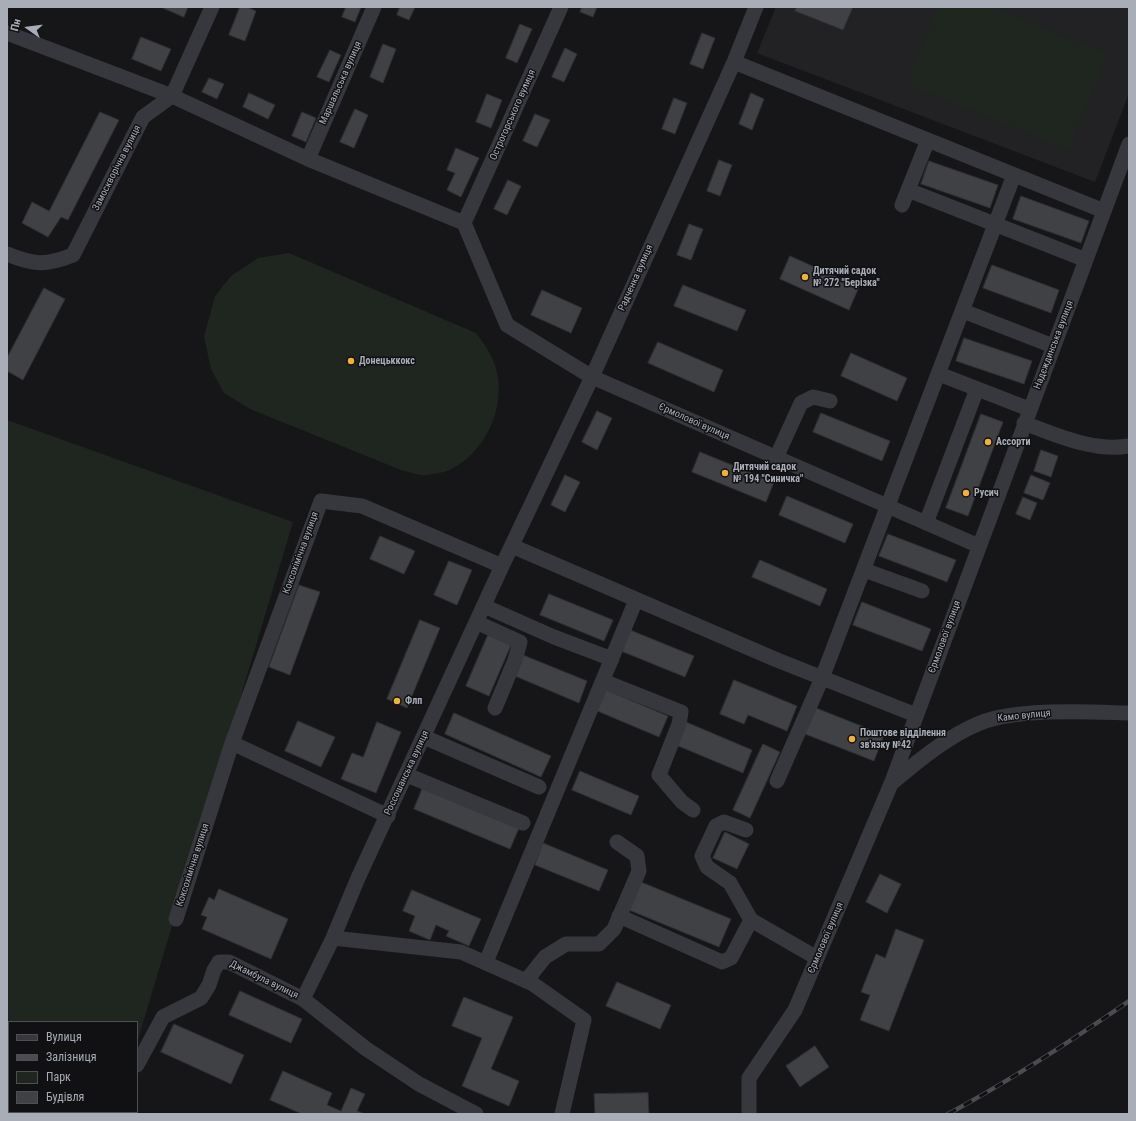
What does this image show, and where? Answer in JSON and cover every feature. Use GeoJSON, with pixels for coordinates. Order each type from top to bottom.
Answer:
{"type":"FeatureCollection","features":[{"type":"Feature","properties":{"kind":"street","name":"Замоскворічна вулиця"},"geometry":{"type":"LineString","coordinates":[[7,254],[29,263],[56,262],[73,255],[144,117],[172,96],[212,7]]}},
{"type":"Feature","properties":{"kind":"street","name":"Маршальська вулиця"},"geometry":{"type":"LineString","coordinates":[[308,159],[374,7]]}},
{"type":"Feature","properties":{"kind":"street","name":"Острогорського вулиця"},"geometry":{"type":"LineString","coordinates":[[464,223],[561,7]]}},
{"type":"Feature","properties":{"kind":"street","name":"Радченка вулиця"},"geometry":{"type":"LineString","coordinates":[[512,546],[592,377],[734,62],[756,7]]}},
{"type":"Feature","properties":{"kind":"street"},"geometry":{"type":"LineString","coordinates":[[7,33],[172,96],[308,159],[464,223]]}},
{"type":"Feature","properties":{"kind":"street"},"geometry":{"type":"LineString","coordinates":[[734,62],[1104,211]]}},
{"type":"Feature","properties":{"kind":"street"},"geometry":{"type":"LineString","coordinates":[[902,205],[928,140]]}},
{"type":"Feature","properties":{"kind":"street","name":"Надєждинська вулиця"},"geometry":{"type":"LineString","coordinates":[[979,546],[1129,144]]}},
{"type":"Feature","properties":{"kind":"street"},"geometry":{"type":"LineString","coordinates":[[777,781],[822,678],[1014,175]]}},
{"type":"Feature","properties":{"kind":"street"},"geometry":{"type":"LineString","coordinates":[[908,190],[1086,260]]}},
{"type":"Feature","properties":{"kind":"street","name":"Єрмолової вулиця"},"geometry":{"type":"LineString","coordinates":[[464,223],[507,324],[592,377],[979,546],[891,784],[795,1010],[749,1078],[749,1114]]}},
{"type":"Feature","properties":{"kind":"street"},"geometry":{"type":"LineString","coordinates":[[963,311],[1053,346]]}},
{"type":"Feature","properties":{"kind":"street"},"geometry":{"type":"LineString","coordinates":[[939,374],[1029,409]]}},
{"type":"Feature","properties":{"kind":"street"},"geometry":{"type":"LineString","coordinates":[[926,523],[977,389]]}},
{"type":"Feature","properties":{"kind":"street"},"geometry":{"type":"LineString","coordinates":[[776,458],[801,403],[814,397],[830,401]]}},
{"type":"Feature","properties":{"kind":"street"},"geometry":{"type":"LineString","coordinates":[[1024,423],[1077,442],[1113,449],[1129,446]]}},
{"type":"Feature","properties":{"kind":"street","name":"Коксохімічна вулиця"},"geometry":{"type":"LineString","coordinates":[[176,919],[232,743],[321,501],[362,506],[502,566]]}},
{"type":"Feature","properties":{"kind":"street"},"geometry":{"type":"LineString","coordinates":[[512,546],[822,678],[916,715]]}},
{"type":"Feature","properties":{"kind":"street","name":"Россошанська вулиця"},"geometry":{"type":"LineString","coordinates":[[303,999],[333,938],[358,878],[512,546]]}},
{"type":"Feature","properties":{"kind":"street"},"geometry":{"type":"LineString","coordinates":[[864,570],[922,591]]}},
{"type":"Feature","properties":{"kind":"street"},"geometry":{"type":"LineString","coordinates":[[486,962],[636,600]]}},
{"type":"Feature","properties":{"kind":"street"},"geometry":{"type":"LineString","coordinates":[[484,606],[554,637],[612,659]]}},
{"type":"Feature","properties":{"kind":"street"},"geometry":{"type":"LineString","coordinates":[[476,622],[520,642],[515,660],[495,708]]}},
{"type":"Feature","properties":{"kind":"street"},"geometry":{"type":"LineString","coordinates":[[603,681],[681,712],[679,724],[659,775],[682,802],[693,810]]}},
{"type":"Feature","properties":{"kind":"street","name":"Камо вулиця"},"geometry":{"type":"LineString","coordinates":[[891,784],[920,760],[980,723],[1004,717],[1036,713],[1129,713]]}},
{"type":"Feature","properties":{"kind":"street"},"geometry":{"type":"LineString","coordinates":[[424,737],[539,787]]}},
{"type":"Feature","properties":{"kind":"street"},"geometry":{"type":"LineString","coordinates":[[232,743],[388,816]]}},
{"type":"Feature","properties":{"kind":"street"},"geometry":{"type":"LineString","coordinates":[[407,775],[523,823]]}},
{"type":"Feature","properties":{"kind":"street"},"geometry":{"type":"LineString","coordinates":[[746,830],[724,822],[716,826],[702,856],[707,867],[730,883],[751,920],[817,958]]}},
{"type":"Feature","properties":{"kind":"street"},"geometry":{"type":"LineString","coordinates":[[526,981],[545,957],[566,944],[599,944],[614,929],[639,871],[637,856],[617,842]]}},
{"type":"Feature","properties":{"kind":"street"},"geometry":{"type":"LineString","coordinates":[[619,916],[722,962],[731,958],[751,920]]}},
{"type":"Feature","properties":{"kind":"street"},"geometry":{"type":"LineString","coordinates":[[333,938],[462,952],[526,981],[584,1020],[562,1114]]}},
{"type":"Feature","properties":{"kind":"street","name":"Джамбула вулиця"},"geometry":{"type":"LineString","coordinates":[[138,1063],[163,1017],[201,998],[209,985],[214,970],[219,962],[230,962],[303,999]]}},
{"type":"Feature","properties":{"kind":"street"},"geometry":{"type":"LineString","coordinates":[[303,999],[365,1048],[419,1084],[476,1114]]}},
{"type":"Feature","properties":{"kind":"shaded area"},"geometry":{"type":"Polygon","coordinates":[[[776,7],[1129,7],[1129,93],[1095,182],[757,53],[776,7]]]}},
{"type":"Feature","properties":{"kind":"green space"},"geometry":{"type":"Polygon","coordinates":[[[938,7],[993,7],[1108,54],[1068,150],[906,84],[938,7]]]}},
{"type":"Feature","properties":{"kind":"green space","name":"Донецьккокс"},"geometry":{"type":"Polygon","coordinates":[[[289,253],[476,333],[489,352],[496,367],[499,387],[498,401],[490,428],[474,452],[464,461],[450,470],[428,475],[401,470],[250,409],[224,393],[211,369],[204,337],[215,296],[231,276],[258,258],[289,253]]]}},
{"type":"Feature","properties":{"kind":"green space"},"geometry":{"type":"Polygon","coordinates":[[[7,420],[293,522],[138,1040],[138,1021],[8,1021],[8,1113],[102,1113],[7,1114],[7,420]]]}},
{"type":"Feature","properties":{"kind":"building"},"geometry":{"type":"Polygon","coordinates":[[[161,7],[188,7],[184,17],[161,7]]]}},
{"type":"Feature","properties":{"kind":"building"},"geometry":{"type":"Polygon","coordinates":[[[240,7],[247,7],[256,11],[245,41],[229,35],[240,7]]]}},
{"type":"Feature","properties":{"kind":"building"},"geometry":{"type":"Polygon","coordinates":[[[346,7],[361,7],[355,22],[342,17],[346,7]]]}},
{"type":"Feature","properties":{"kind":"building"},"geometry":{"type":"Polygon","coordinates":[[[400,7],[415,7],[409,20],[397,15],[400,7]]]}},
{"type":"Feature","properties":{"kind":"building"},"geometry":{"type":"Polygon","coordinates":[[[582,7],[597,7],[593,17],[580,12],[582,7]]]}},
{"type":"Feature","properties":{"kind":"building"},"geometry":{"type":"Polygon","coordinates":[[[797,7],[853,7],[843,30],[795,11],[797,7]]]}},
{"type":"Feature","properties":{"kind":"building"},"geometry":{"type":"Polygon","coordinates":[[[520,24],[532,29],[517,63],[506,58],[520,24]]]}},
{"type":"Feature","properties":{"kind":"building"},"geometry":{"type":"Polygon","coordinates":[[[702,33],[715,38],[703,69],[690,64],[702,33]]]}},
{"type":"Feature","properties":{"kind":"building"},"geometry":{"type":"Polygon","coordinates":[[[141,37],[171,49],[161,71],[132,59],[141,37]]]}},
{"type":"Feature","properties":{"kind":"building"},"geometry":{"type":"Polygon","coordinates":[[[383,44],[396,49],[383,83],[370,77],[383,44]]]}},
{"type":"Feature","properties":{"kind":"building"},"geometry":{"type":"Polygon","coordinates":[[[565,48],[577,54],[564,82],[552,77],[565,48]]]}},
{"type":"Feature","properties":{"kind":"building"},"geometry":{"type":"Polygon","coordinates":[[[330,50],[341,55],[329,82],[317,77],[330,50]]]}},
{"type":"Feature","properties":{"kind":"building"},"geometry":{"type":"Polygon","coordinates":[[[209,78],[224,84],[217,99],[202,92],[209,78]]]}},
{"type":"Feature","properties":{"kind":"building"},"geometry":{"type":"Polygon","coordinates":[[[249,93],[275,105],[268,119],[243,107],[249,93]]]}},
{"type":"Feature","properties":{"kind":"building"},"geometry":{"type":"Polygon","coordinates":[[[751,93],[764,99],[752,130],[739,124],[751,93]]]}},
{"type":"Feature","properties":{"kind":"building"},"geometry":{"type":"Polygon","coordinates":[[[487,94],[502,100],[491,128],[476,122],[487,94]]]}},
{"type":"Feature","properties":{"kind":"building"},"geometry":{"type":"Polygon","coordinates":[[[674,98],[687,103],[675,134],[662,129],[674,98]]]}},
{"type":"Feature","properties":{"kind":"building"},"geometry":{"type":"Polygon","coordinates":[[[355,109],[368,115],[354,148],[340,142],[355,109]]]}},
{"type":"Feature","properties":{"kind":"building"},"geometry":{"type":"Polygon","coordinates":[[[100,112],[119,120],[68,220],[61,217],[48,237],[22,223],[32,202],[49,211],[100,112]]]}},
{"type":"Feature","properties":{"kind":"building"},"geometry":{"type":"Polygon","coordinates":[[[302,112],[316,118],[306,142],[292,136],[302,112]]]}},
{"type":"Feature","properties":{"kind":"building"},"geometry":{"type":"Polygon","coordinates":[[[535,114],[550,120],[537,147],[523,141],[535,114]]]}},
{"type":"Feature","properties":{"kind":"building"},"geometry":{"type":"Polygon","coordinates":[[[456,148],[479,158],[461,197],[447,190],[455,173],[447,170],[456,148]]]}},
{"type":"Feature","properties":{"kind":"building"},"geometry":{"type":"Polygon","coordinates":[[[719,160],[732,165],[720,196],[707,191],[719,160]]]}},
{"type":"Feature","properties":{"kind":"building"},"geometry":{"type":"Polygon","coordinates":[[[929,161],[998,185],[990,208],[921,184],[929,161]]]}},
{"type":"Feature","properties":{"kind":"building"},"geometry":{"type":"Polygon","coordinates":[[[508,180],[521,186],[507,215],[494,209],[508,180]]]}},
{"type":"Feature","properties":{"kind":"building"},"geometry":{"type":"Polygon","coordinates":[[[1021,196],[1089,221],[1081,243],[1013,219],[1021,196]]]}},
{"type":"Feature","properties":{"kind":"building"},"geometry":{"type":"Polygon","coordinates":[[[689,224],[703,229],[691,260],[677,255],[689,224]]]}},
{"type":"Feature","properties":{"kind":"building"},"geometry":{"type":"Polygon","coordinates":[[[790,256],[859,287],[849,310],[780,279],[790,256]]]}},
{"type":"Feature","properties":{"kind":"building"},"geometry":{"type":"Polygon","coordinates":[[[992,265],[1059,290],[1051,313],[983,288],[992,265]]]}},
{"type":"Feature","properties":{"kind":"building"},"geometry":{"type":"Polygon","coordinates":[[[683,285],[746,310],[737,331],[674,306],[683,285]]]}},
{"type":"Feature","properties":{"kind":"building"},"geometry":{"type":"Polygon","coordinates":[[[44,288],[65,299],[23,380],[7,371],[7,358],[44,288]]]}},
{"type":"Feature","properties":{"kind":"building"},"geometry":{"type":"Polygon","coordinates":[[[542,290],[582,308],[571,333],[531,315],[542,290]]]}},
{"type":"Feature","properties":{"kind":"building"},"geometry":{"type":"Polygon","coordinates":[[[964,338],[1032,361],[1024,384],[956,361],[964,338]]]}},
{"type":"Feature","properties":{"kind":"building"},"geometry":{"type":"Polygon","coordinates":[[[658,342],[723,370],[714,392],[648,363],[658,342]]]}},
{"type":"Feature","properties":{"kind":"building"},"geometry":{"type":"Polygon","coordinates":[[[851,353],[907,378],[897,401],[841,376],[851,353]]]}},
{"type":"Feature","properties":{"kind":"building"},"geometry":{"type":"Polygon","coordinates":[[[597,411],[612,418],[597,450],[582,442],[597,411]]]}},
{"type":"Feature","properties":{"kind":"building"},"geometry":{"type":"Polygon","coordinates":[[[821,413],[890,441],[882,461],[813,432],[821,413]]]}},
{"type":"Feature","properties":{"kind":"building"},"geometry":{"type":"Polygon","coordinates":[[[981,414],[1003,422],[968,516],[946,508],[981,414]]]}},
{"type":"Feature","properties":{"kind":"building"},"geometry":{"type":"Polygon","coordinates":[[[1041,450],[1058,456],[1051,477],[1034,471],[1041,450]]]}},
{"type":"Feature","properties":{"kind":"building"},"geometry":{"type":"Polygon","coordinates":[[[700,452],[774,482],[766,502],[692,472],[700,452]]]}},
{"type":"Feature","properties":{"kind":"building"},"geometry":{"type":"Polygon","coordinates":[[[565,475],[580,482],[565,512],[551,505],[565,475]]]}},
{"type":"Feature","properties":{"kind":"building"},"geometry":{"type":"Polygon","coordinates":[[[1031,475],[1050,483],[1043,500],[1024,493],[1031,475]]]}},
{"type":"Feature","properties":{"kind":"building"},"geometry":{"type":"Polygon","coordinates":[[[787,496],[853,524],[845,543],[779,515],[787,496]]]}},
{"type":"Feature","properties":{"kind":"building"},"geometry":{"type":"Polygon","coordinates":[[[1023,497],[1037,503],[1030,520],[1016,514],[1023,497]]]}},
{"type":"Feature","properties":{"kind":"building"},"geometry":{"type":"Polygon","coordinates":[[[888,534],[956,560],[947,582],[879,556],[888,534]]]}},
{"type":"Feature","properties":{"kind":"building"},"geometry":{"type":"Polygon","coordinates":[[[380,536],[415,551],[404,574],[370,559],[380,536]]]}},
{"type":"Feature","properties":{"kind":"building"},"geometry":{"type":"Polygon","coordinates":[[[760,560],[827,589],[820,606],[752,577],[760,560]]]}},
{"type":"Feature","properties":{"kind":"building"},"geometry":{"type":"Polygon","coordinates":[[[449,561],[472,570],[457,605],[434,595],[449,561]]]}},
{"type":"Feature","properties":{"kind":"building"},"geometry":{"type":"Polygon","coordinates":[[[299,585],[320,592],[290,675],[269,667],[299,585]]]}},
{"type":"Feature","properties":{"kind":"building"},"geometry":{"type":"Polygon","coordinates":[[[549,594],[613,620],[604,641],[540,615],[549,594]]]}},
{"type":"Feature","properties":{"kind":"building"},"geometry":{"type":"Polygon","coordinates":[[[862,602],[931,629],[922,651],[853,625],[862,602]]]}},
{"type":"Feature","properties":{"kind":"building"},"geometry":{"type":"Polygon","coordinates":[[[420,620],[440,628],[407,708],[387,699],[420,620]]]}},
{"type":"Feature","properties":{"kind":"building"},"geometry":{"type":"Polygon","coordinates":[[[630,630],[694,656],[685,677],[621,651],[630,630]]]}},
{"type":"Feature","properties":{"kind":"building"},"geometry":{"type":"Polygon","coordinates":[[[488,635],[511,645],[489,696],[466,686],[488,635]]]}},
{"type":"Feature","properties":{"kind":"building"},"geometry":{"type":"Polygon","coordinates":[[[523,655],[587,681],[579,703],[515,676],[523,655]]]}},
{"type":"Feature","properties":{"kind":"building"},"geometry":{"type":"Polygon","coordinates":[[[734,680],[797,706],[787,731],[748,715],[744,724],[720,714],[734,680]]]}},
{"type":"Feature","properties":{"kind":"building"},"geometry":{"type":"Polygon","coordinates":[[[604,689],[668,716],[659,737],[595,710],[604,689]]]}},
{"type":"Feature","properties":{"kind":"building"},"geometry":{"type":"Polygon","coordinates":[[[816,708],[884,735],[874,761],[805,734],[816,708]]]}},
{"type":"Feature","properties":{"kind":"building"},"geometry":{"type":"Polygon","coordinates":[[[454,713],[551,756],[541,777],[445,734],[454,713]]]}},
{"type":"Feature","properties":{"kind":"building"},"geometry":{"type":"Polygon","coordinates":[[[298,721],[335,737],[321,767],[285,751],[298,721]]]}},
{"type":"Feature","properties":{"kind":"building"},"geometry":{"type":"Polygon","coordinates":[[[377,722],[401,732],[376,793],[341,779],[352,753],[363,757],[377,722]]]}},
{"type":"Feature","properties":{"kind":"building"},"geometry":{"type":"Polygon","coordinates":[[[686,722],[752,750],[743,773],[676,745],[686,722]]]}},
{"type":"Feature","properties":{"kind":"building"},"geometry":{"type":"Polygon","coordinates":[[[763,744],[780,752],[750,818],[733,810],[763,744]]]}},
{"type":"Feature","properties":{"kind":"building"},"geometry":{"type":"Polygon","coordinates":[[[580,771],[639,796],[631,815],[572,790],[580,771]]]}},
{"type":"Feature","properties":{"kind":"building"},"geometry":{"type":"Polygon","coordinates":[[[423,787],[519,828],[510,849],[414,809],[423,787]]]}},
{"type":"Feature","properties":{"kind":"building"},"geometry":{"type":"Polygon","coordinates":[[[725,832],[749,844],[737,869],[713,858],[725,832]]]}},
{"type":"Feature","properties":{"kind":"building"},"geometry":{"type":"Polygon","coordinates":[[[543,843],[608,870],[599,891],[535,865],[543,843]]]}},
{"type":"Feature","properties":{"kind":"building"},"geometry":{"type":"Polygon","coordinates":[[[880,874],[901,884],[887,913],[866,902],[880,874]]]}},
{"type":"Feature","properties":{"kind":"building"},"geometry":{"type":"Polygon","coordinates":[[[641,882],[731,919],[719,947],[629,910],[641,882]]]}},
{"type":"Feature","properties":{"kind":"building"},"geometry":{"type":"Polygon","coordinates":[[[219,889],[288,919],[271,959],[202,929],[207,917],[201,915],[209,897],[214,900],[219,889]]]}},
{"type":"Feature","properties":{"kind":"building"},"geometry":{"type":"Polygon","coordinates":[[[412,890],[481,919],[469,946],[446,936],[449,931],[436,925],[430,940],[409,931],[415,916],[403,911],[412,890]]]}},
{"type":"Feature","properties":{"kind":"building"},"geometry":{"type":"Polygon","coordinates":[[[896,929],[924,940],[889,1031],[860,1020],[870,995],[861,992],[876,954],[885,958],[896,929]]]}},
{"type":"Feature","properties":{"kind":"building"},"geometry":{"type":"Polygon","coordinates":[[[617,982],[671,1005],[660,1029],[606,1006],[617,982]]]}},
{"type":"Feature","properties":{"kind":"building"},"geometry":{"type":"Polygon","coordinates":[[[240,991],[302,1019],[291,1043],[229,1015],[240,991]]]}},
{"type":"Feature","properties":{"kind":"building"},"geometry":{"type":"Polygon","coordinates":[[[464,997],[513,1017],[491,1069],[519,1081],[509,1106],[462,1086],[482,1038],[452,1026],[464,997]]]}},
{"type":"Feature","properties":{"kind":"building"},"geometry":{"type":"Polygon","coordinates":[[[174,1024],[244,1055],[231,1084],[161,1052],[174,1024]]]}},
{"type":"Feature","properties":{"kind":"building"},"geometry":{"type":"Polygon","coordinates":[[[815,1046],[829,1067],[800,1087],[786,1066],[815,1046]]]}},
{"type":"Feature","properties":{"kind":"building"},"geometry":{"type":"Polygon","coordinates":[[[283,1071],[332,1093],[327,1105],[341,1111],[351,1088],[365,1094],[357,1111],[365,1114],[302,1114],[270,1100],[283,1071]]]}},
{"type":"Feature","properties":{"kind":"building"},"geometry":{"type":"Polygon","coordinates":[[[648,1093],[649,1114],[595,1114],[594,1094],[648,1093]]]}},
{"type":"Feature","properties":{"kind":"railway"},"geometry":{"type":"LineString","coordinates":[[948,1114],[995,1088],[1040,1060],[1129,1001]]}},
{"type":"Feature","properties":{"kind":"place","name":"Дитячий садок № 272 \"Берізка\""},"geometry":{"type":"Point","coordinates":[805,277]}},
{"type":"Feature","properties":{"kind":"place","name":"Донецьккокс"},"geometry":{"type":"Point","coordinates":[351,361]}},
{"type":"Feature","properties":{"kind":"place","name":"Ассорти"},"geometry":{"type":"Point","coordinates":[988,442]}},
{"type":"Feature","properties":{"kind":"place","name":"Дитячий садок № 194 \"Синичка\""},"geometry":{"type":"Point","coordinates":[725,473]}},
{"type":"Feature","properties":{"kind":"place","name":"Русич"},"geometry":{"type":"Point","coordinates":[966,493]}},
{"type":"Feature","properties":{"kind":"place","name":"Флп"},"geometry":{"type":"Point","coordinates":[397,701]}},
{"type":"Feature","properties":{"kind":"place","name":"Поштове відділення зв'язку №42"},"geometry":{"type":"Point","coordinates":[852,739]}}]}
